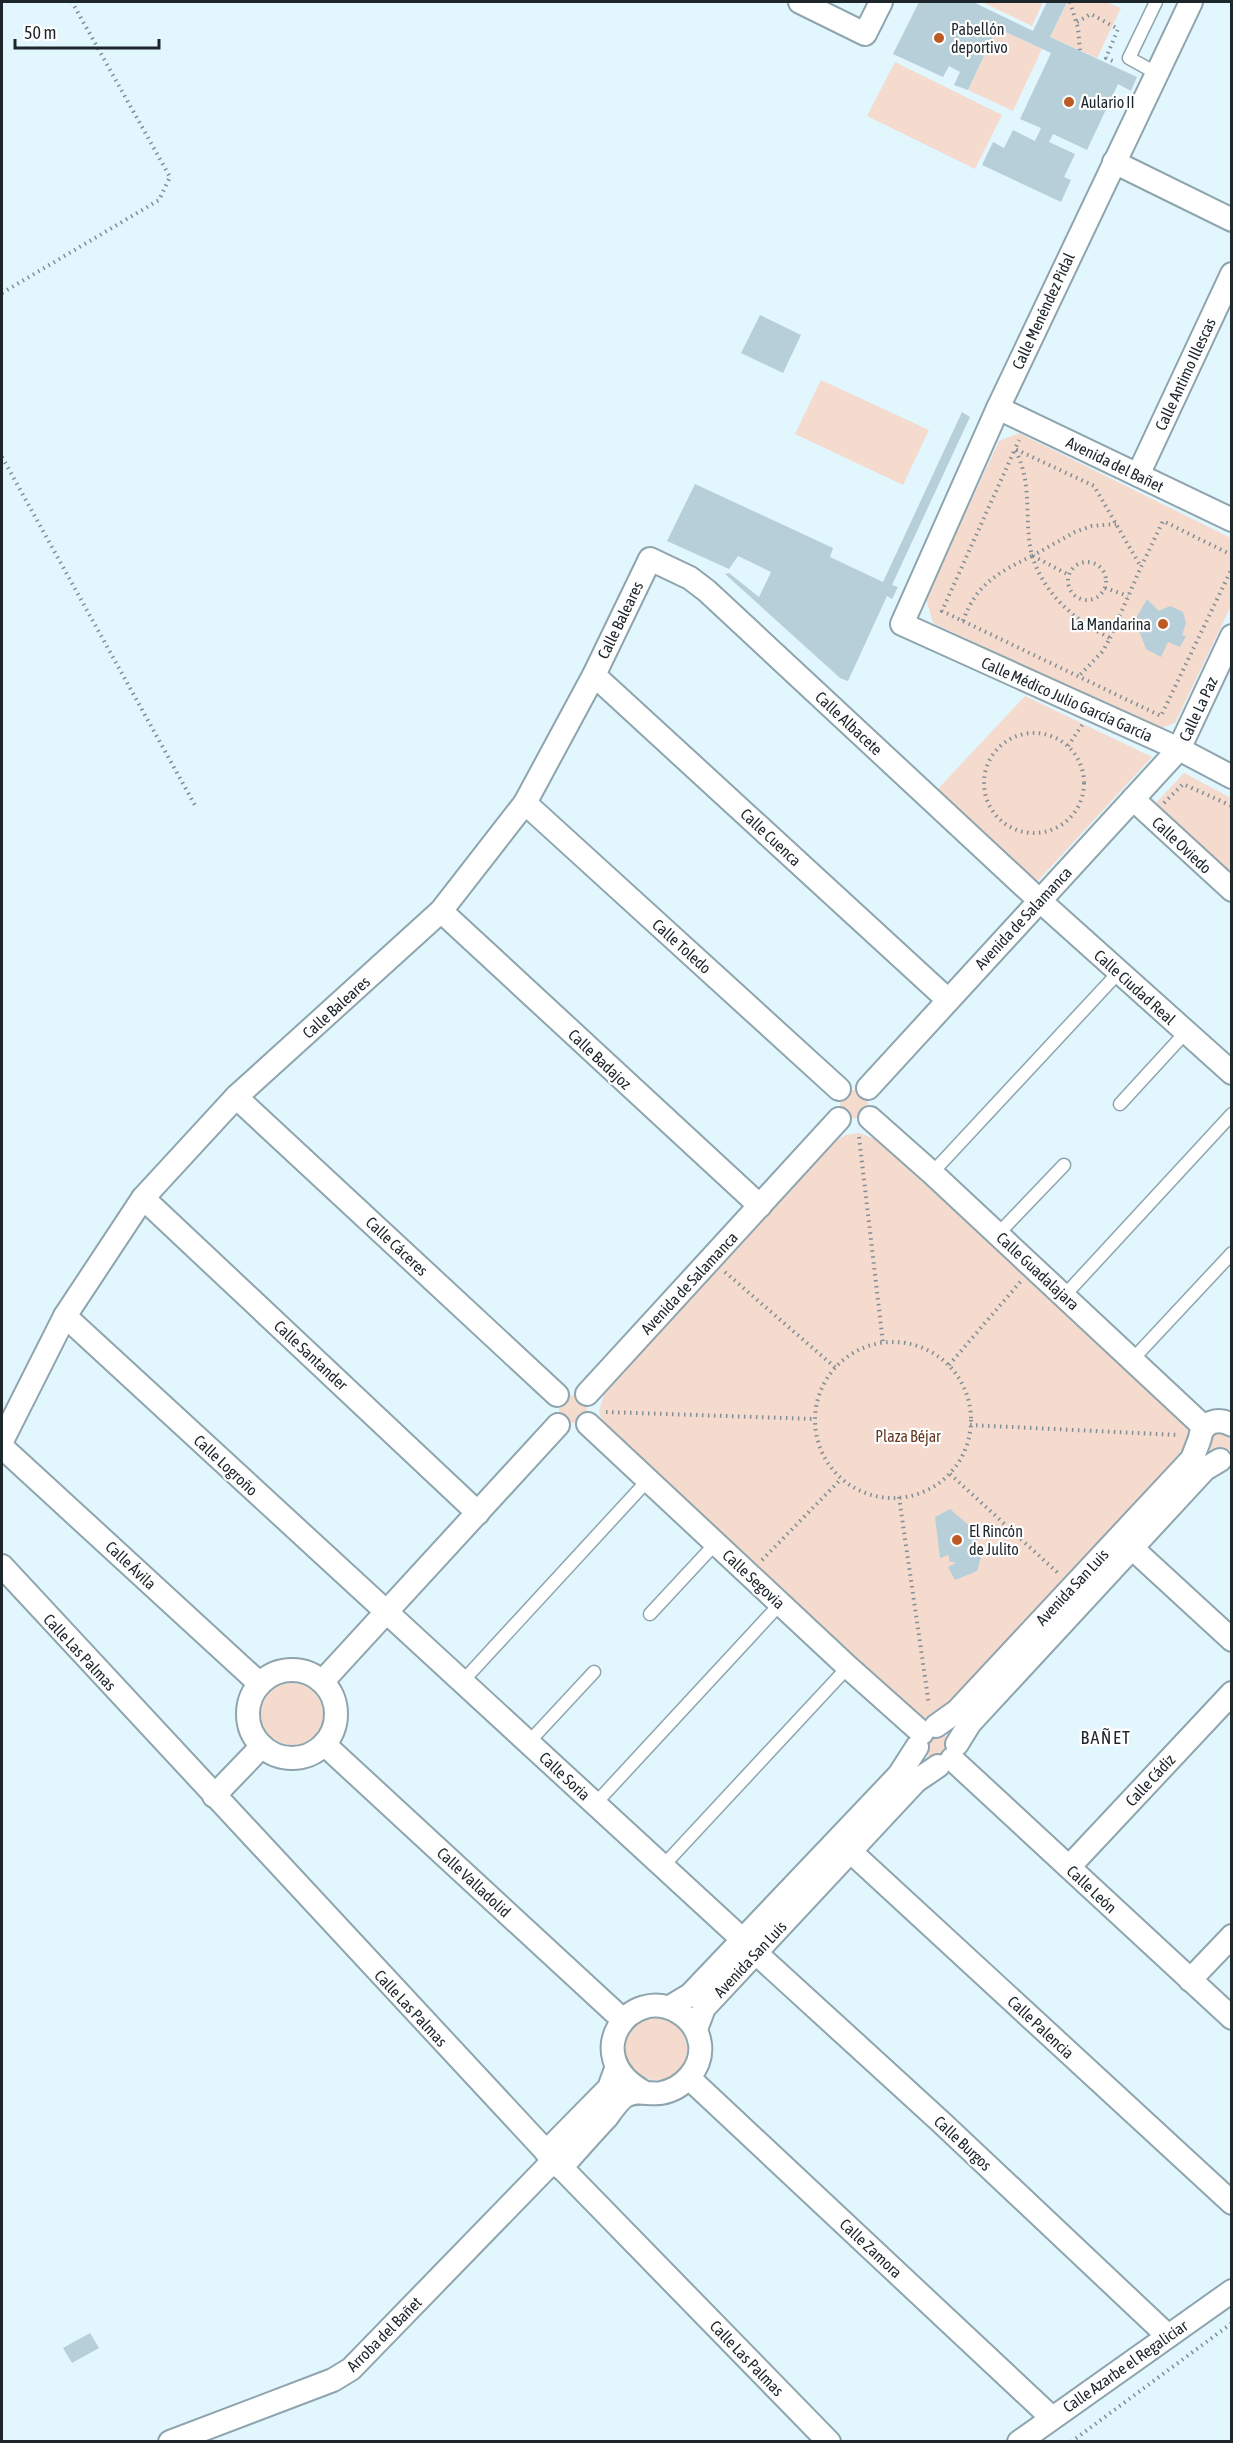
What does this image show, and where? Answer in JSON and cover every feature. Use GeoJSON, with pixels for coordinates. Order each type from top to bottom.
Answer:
{"type":"FeatureCollection","features":[{"type":"Feature","properties":{"kind":"street"},"geometry":{"type":"LineString","coordinates":[[800,2],[865,34],[880,2]]}},
{"type":"Feature","properties":{"kind":"street","name":"Calle Menéndez Pidal"},"geometry":{"type":"LineString","coordinates":[[902,624],[998,408],[1191,2]]}},
{"type":"Feature","properties":{"kind":"street"},"geometry":{"type":"LineString","coordinates":[[1114,162],[1232,220]]}},
{"type":"Feature","properties":{"kind":"street","name":"Calle Antimo Illescas"},"geometry":{"type":"LineString","coordinates":[[1138,475],[1232,274]]}},
{"type":"Feature","properties":{"kind":"street","name":"Avenida del Bañet"},"geometry":{"type":"LineString","coordinates":[[998,408],[1232,520]]}},
{"type":"Feature","properties":{"kind":"street","name":"Calle Baleares"},"geometry":{"type":"LineString","coordinates":[[2,1441],[65,1316],[143,1198],[236,1097],[441,911],[525,803],[594,675],[650,559]]}},
{"type":"Feature","properties":{"kind":"street","name":"Calle Albacete"},"geometry":{"type":"LineString","coordinates":[[650,559],[690,578],[707,591],[1039,900]]}},
{"type":"Feature","properties":{"kind":"street","name":"Calle Médico Julio García García"},"geometry":{"type":"LineString","coordinates":[[902,624],[1179,749],[1232,777]]}},
{"type":"Feature","properties":{"kind":"street","name":"Calle La Paz"},"geometry":{"type":"LineString","coordinates":[[1179,749],[1232,636]]}},
{"type":"Feature","properties":{"kind":"street","name":"Calle Cuenca"},"geometry":{"type":"LineString","coordinates":[[594,675],[948,1000]]}},
{"type":"Feature","properties":{"kind":"street","name":"Avenida de Salamanca"},"geometry":{"type":"LineString","coordinates":[[868,1088],[1179,749]]}},
{"type":"Feature","properties":{"kind":"street","name":"Calle Oviedo"},"geometry":{"type":"LineString","coordinates":[[1133,800],[1232,890]]}},
{"type":"Feature","properties":{"kind":"street","name":"Calle Toledo"},"geometry":{"type":"LineString","coordinates":[[525,803],[838,1089]]}},
{"type":"Feature","properties":{"kind":"street","name":"Calle Ciudad Real"},"geometry":{"type":"LineString","coordinates":[[1039,900],[1232,1073]]}},
{"type":"Feature","properties":{"kind":"street","name":"Calle Badajoz"},"geometry":{"type":"LineString","coordinates":[[441,911],[760,1206]]}},
{"type":"Feature","properties":{"kind":"street"},"geometry":{"type":"LineString","coordinates":[[853,1083],[868,1088],[875,1103],[874,1111],[856,1120],[833,1105],[838,1089],[853,1083]]}},
{"type":"Feature","properties":{"kind":"street","name":"Calle Cáceres"},"geometry":{"type":"LineString","coordinates":[[236,1097],[557,1395]]}},
{"type":"Feature","properties":{"kind":"street","name":"Avenida de Salamanca"},"geometry":{"type":"LineString","coordinates":[[589,1410],[711,1259],[760,1206],[856,1120]]}},
{"type":"Feature","properties":{"kind":"street","name":"Calle Guadalajara"},"geometry":{"type":"LineString","coordinates":[[856,1120],[932,1173],[1133,1359],[1214,1427],[1206,1455],[1226,1457]]}},
{"type":"Feature","properties":{"kind":"street","name":"Calle Santander"},"geometry":{"type":"LineString","coordinates":[[143,1198],[478,1513]]}},
{"type":"Feature","properties":{"kind":"street","name":"Calle Logroño"},"geometry":{"type":"LineString","coordinates":[[65,1316],[386,1613]]}},
{"type":"Feature","properties":{"kind":"street"},"geometry":{"type":"LineString","coordinates":[[572,1388],[589,1410],[573,1430],[558,1425],[551,1410],[557,1395],[572,1388]]}},
{"type":"Feature","properties":{"kind":"street","name":"Calle Segovia"},"geometry":{"type":"LineString","coordinates":[[589,1410],[648,1480],[848,1667],[927,1733]]}},
{"type":"Feature","properties":{"kind":"street"},"geometry":{"type":"LineString","coordinates":[[322,1682],[558,1425]]}},
{"type":"Feature","properties":{"kind":"street","name":"Avenida San Luis"},"geometry":{"type":"LineString","coordinates":[[696,2030],[705,2008],[749,1946],[899,1775],[927,1733],[957,1711],[1192,1459],[1214,1427]]}},
{"type":"Feature","properties":{"kind":"street","name":"Calle Ávila"},"geometry":{"type":"LineString","coordinates":[[2,1447],[260,1684]]}},
{"type":"Feature","properties":{"kind":"street","name":"Avenida San Luis"},"geometry":{"type":"LineString","coordinates":[[670,2007],[690,1995],[749,1946],[850,1851],[916,1781],[949,1756],[970,1723],[1205,1469],[1226,1457]]}},
{"type":"Feature","properties":{"kind":"street"},"geometry":{"type":"LineString","coordinates":[[1132,1548],[1232,1641]]}},
{"type":"Feature","properties":{"kind":"street","name":"Calle Las Palmas"},"geometry":{"type":"LineString","coordinates":[[2,1566],[553,2160],[829,2442]]}},
{"type":"Feature","properties":{"kind":"street","name":"Calle Soria"},"geometry":{"type":"LineString","coordinates":[[386,1613],[749,1946]]}},
{"type":"Feature","properties":{"kind":"street"},"geometry":{"type":"LineString","coordinates":[[291,1670],[308,1673],[322,1682],[332,1696],[336,1713],[333,1730],[324,1744],[310,1754],[293,1758],[276,1756],[262,1746],[252,1732],[248,1716],[251,1699],[260,1684],[274,1674],[291,1670]]}},
{"type":"Feature","properties":{"kind":"street","name":"Calle Cádiz"},"geometry":{"type":"LineString","coordinates":[[1069,1868],[1232,1693]]}},
{"type":"Feature","properties":{"kind":"street"},"geometry":{"type":"LineString","coordinates":[[950,1731],[955,1737],[949,1756],[924,1761],[927,1733],[950,1731]]}},
{"type":"Feature","properties":{"kind":"street","name":"Calle Valladolid"},"geometry":{"type":"LineString","coordinates":[[324,1744],[623,2020]]}},
{"type":"Feature","properties":{"kind":"street"},"geometry":{"type":"LineString","coordinates":[[214,1796],[262,1746]]}},
{"type":"Feature","properties":{"kind":"street","name":"Calle León"},"geometry":{"type":"LineString","coordinates":[[949,1756],[1232,2018]]}},
{"type":"Feature","properties":{"kind":"street","name":"Calle Palencia"},"geometry":{"type":"LineString","coordinates":[[850,1851],[1232,2203]]}},
{"type":"Feature","properties":{"kind":"street"},"geometry":{"type":"LineString","coordinates":[[1190,1980],[1232,1936]]}},
{"type":"Feature","properties":{"kind":"street","name":"Calle Burgos"},"geometry":{"type":"LineString","coordinates":[[749,1946],[942,2122],[1168,2336]]}},
{"type":"Feature","properties":{"kind":"street"},"geometry":{"type":"LineString","coordinates":[[654,2005],[670,2007],[685,2016],[696,2030],[700,2046],[698,2063],[689,2078],[676,2089],[659,2093],[642,2091],[627,2082],[616,2068],[612,2052],[614,2035],[623,2020],[637,2009],[654,2005]]}},
{"type":"Feature","properties":{"kind":"street"},"geometry":{"type":"LineString","coordinates":[[553,2160],[609,2088],[616,2068]]}},
{"type":"Feature","properties":{"kind":"street","name":"Calle Zamora"},"geometry":{"type":"LineString","coordinates":[[689,2078],[1052,2418]]}},
{"type":"Feature","properties":{"kind":"street"},"geometry":{"type":"LineString","coordinates":[[553,2160],[625,2097],[642,2091]]}},
{"type":"Feature","properties":{"kind":"street","name":"Arroba del Bañet"},"geometry":{"type":"LineString","coordinates":[[170,2442],[333,2380],[351,2369],[553,2160]]}},
{"type":"Feature","properties":{"kind":"street","name":"Calle Azarbe el Regaliciar"},"geometry":{"type":"LineString","coordinates":[[1019,2442],[1232,2291]]}},
{"type":"Feature","properties":{"kind":"lane"},"geometry":{"type":"LineString","coordinates":[[1154,77],[1129,58],[1156,2]]}},
{"type":"Feature","properties":{"kind":"lane"},"geometry":{"type":"LineString","coordinates":[[932,1173],[1119,972]]}},
{"type":"Feature","properties":{"kind":"lane"},"geometry":{"type":"LineString","coordinates":[[1120,1104],[1186,1032]]}},
{"type":"Feature","properties":{"kind":"lane"},"geometry":{"type":"LineString","coordinates":[[1064,1296],[1232,1114]]}},
{"type":"Feature","properties":{"kind":"lane"},"geometry":{"type":"LineString","coordinates":[[998,1234],[1064,1165]]}},
{"type":"Feature","properties":{"kind":"lane"},"geometry":{"type":"LineString","coordinates":[[1133,1359],[1232,1253]]}},
{"type":"Feature","properties":{"kind":"lane"},"geometry":{"type":"LineString","coordinates":[[462,1682],[648,1480]]}},
{"type":"Feature","properties":{"kind":"lane"},"geometry":{"type":"LineString","coordinates":[[650,1614],[716,1543]]}},
{"type":"Feature","properties":{"kind":"lane"},"geometry":{"type":"LineString","coordinates":[[595,1804],[781,1604]]}},
{"type":"Feature","properties":{"kind":"lane"},"geometry":{"type":"LineString","coordinates":[[663,1866],[848,1667]]}},
{"type":"Feature","properties":{"kind":"lane"},"geometry":{"type":"LineString","coordinates":[[528,1743],[594,1672]]}},
{"type":"Feature","properties":{"kind":"path"},"geometry":{"type":"LineString","coordinates":[[2,293],[159,200],[170,177],[72,2]]}},
{"type":"Feature","properties":{"kind":"path"},"geometry":{"type":"LineString","coordinates":[[1070,2],[1077,22],[1080,51]]}},
{"type":"Feature","properties":{"kind":"path"},"geometry":{"type":"LineString","coordinates":[[1077,22],[1090,14],[1118,29],[1106,57],[1154,77]]}},
{"type":"Feature","properties":{"kind":"path"},"geometry":{"type":"LineString","coordinates":[[1015,449],[1094,486],[1141,567]]}},
{"type":"Feature","properties":{"kind":"path"},"geometry":{"type":"LineString","coordinates":[[1015,449],[1026,479],[1030,525],[1029,542],[1032,556],[1043,580],[1069,613],[1110,638]]}},
{"type":"Feature","properties":{"kind":"path"},"geometry":{"type":"LineString","coordinates":[[1015,449],[942,611],[1161,716],[1232,567]]}},
{"type":"Feature","properties":{"kind":"path"},"geometry":{"type":"LineString","coordinates":[[2,457],[196,807]]}},
{"type":"Feature","properties":{"kind":"path"},"geometry":{"type":"LineString","coordinates":[[1079,676],[1103,651],[1163,521],[1232,555]]}},
{"type":"Feature","properties":{"kind":"path"},"geometry":{"type":"LineString","coordinates":[[963,621],[987,581],[1000,572],[1075,532],[1092,526],[1116,524]]}},
{"type":"Feature","properties":{"kind":"path"},"geometry":{"type":"LineString","coordinates":[[1032,556],[1069,575]]}},
{"type":"Feature","properties":{"kind":"path"},"geometry":{"type":"LineString","coordinates":[[1085,562],[1096,565],[1104,573],[1105,588],[1093,600],[1081,600],[1071,593],[1068,585],[1069,575],[1078,564],[1085,562]]}},
{"type":"Feature","properties":{"kind":"path"},"geometry":{"type":"LineString","coordinates":[[1105,588],[1128,596]]}},
{"type":"Feature","properties":{"kind":"path"},"geometry":{"type":"LineString","coordinates":[[1025,734],[1048,735],[1068,746],[1082,765],[1084,781],[1081,803],[1069,819],[1055,828],[1034,833],[1015,829],[1000,819],[992,810],[987,799],[984,782],[986,770],[998,750],[1010,740],[1025,734]]}},
{"type":"Feature","properties":{"kind":"path"},"geometry":{"type":"LineString","coordinates":[[856,1120],[883,1343]]}},
{"type":"Feature","properties":{"kind":"path"},"geometry":{"type":"LineString","coordinates":[[711,1259],[837,1369]]}},
{"type":"Feature","properties":{"kind":"path"},"geometry":{"type":"LineString","coordinates":[[949,1365],[1033,1267]]}},
{"type":"Feature","properties":{"kind":"path"},"geometry":{"type":"LineString","coordinates":[[883,1343],[918,1346],[949,1365],[965,1389],[972,1416],[969,1443],[957,1466],[938,1485],[913,1497],[882,1498],[856,1490],[841,1479],[819,1446],[815,1419],[818,1400],[830,1375],[851,1355],[883,1343]]}},
{"type":"Feature","properties":{"kind":"path"},"geometry":{"type":"LineString","coordinates":[[589,1410],[815,1419]]}},
{"type":"Feature","properties":{"kind":"path"},"geometry":{"type":"LineString","coordinates":[[970,1425],[1214,1427]]}},
{"type":"Feature","properties":{"kind":"path"},"geometry":{"type":"LineString","coordinates":[[949,1474],[1073,1586]]}},
{"type":"Feature","properties":{"kind":"path"},"geometry":{"type":"LineString","coordinates":[[748,1574],[841,1479]]}},
{"type":"Feature","properties":{"kind":"path"},"geometry":{"type":"LineString","coordinates":[[899,1497],[927,1733]]}},
{"type":"Feature","properties":{"kind":"path"},"geometry":{"type":"LineString","coordinates":[[1071,2442],[1232,2323]]}},
{"type":"Feature","properties":{"kind":"green space"},"geometry":{"type":"Polygon","coordinates":[[[982,2],[1043,2],[1032,26],[982,2]]]}},
{"type":"Feature","properties":{"kind":"green space"},"geometry":{"type":"Polygon","coordinates":[[[1067,2],[1106,2],[1121,8],[1097,58],[1050,37],[1067,2]]]}},
{"type":"Feature","properties":{"kind":"green space"},"geometry":{"type":"Polygon","coordinates":[[[997,28],[1042,49],[1013,111],[968,90],[997,28]]]}},
{"type":"Feature","properties":{"kind":"green space"},"geometry":{"type":"Polygon","coordinates":[[[895,62],[1002,115],[975,169],[867,116],[895,62]]]}},
{"type":"Feature","properties":{"kind":"green space"},"geometry":{"type":"Polygon","coordinates":[[[821,380],[929,430],[903,485],[795,434],[821,380]]]}},
{"type":"Feature","properties":{"kind":"green space"},"geometry":{"type":"Polygon","coordinates":[[[1019,433],[1231,538],[1231,606],[1175,723],[1159,729],[933,623],[926,598],[999,441],[1019,433]]]}},
{"type":"Feature","properties":{"kind":"green space"},"geometry":{"type":"Polygon","coordinates":[[[1025,696],[1152,757],[1034,885],[935,792],[1025,696]]]}},
{"type":"Feature","properties":{"kind":"green space"},"geometry":{"type":"Polygon","coordinates":[[[1184,773],[1231,798],[1231,877],[1154,805],[1184,773]]]}},
{"type":"Feature","properties":{"kind":"green space"},"geometry":{"type":"Polygon","coordinates":[[[854,1090],[864,1094],[868,1104],[864,1114],[854,1118],[844,1114],[840,1104],[844,1094],[854,1090]]]}},
{"type":"Feature","properties":{"kind":"green space","name":"Plaza Béjar"},"geometry":{"type":"Polygon","coordinates":[[[859,1133],[875,1139],[1185,1420],[1191,1438],[1187,1450],[949,1707],[931,1719],[916,1715],[757,1565],[606,1428],[599,1412],[604,1394],[836,1141],[846,1135],[859,1133]]]}},
{"type":"Feature","properties":{"kind":"green space"},"geometry":{"type":"Polygon","coordinates":[[[573,1395],[583,1399],[587,1409],[583,1419],[573,1423],[563,1419],[559,1409],[563,1399],[573,1395]]]}},
{"type":"Feature","properties":{"kind":"green space"},"geometry":{"type":"Polygon","coordinates":[[[1208,1431],[1231,1434],[1230,1449],[1217,1453],[1208,1449],[1206,1446],[1208,1431]]]}},
{"type":"Feature","properties":{"kind":"green space"},"geometry":{"type":"Polygon","coordinates":[[[292,1683],[314,1692],[323,1714],[314,1736],[292,1745],[270,1736],[261,1714],[270,1692],[292,1683]]]}},
{"type":"Feature","properties":{"kind":"green space"},"geometry":{"type":"Polygon","coordinates":[[[937,1733],[946,1737],[950,1746],[946,1755],[937,1759],[928,1755],[924,1746],[928,1737],[937,1733]]]}},
{"type":"Feature","properties":{"kind":"green space"},"geometry":{"type":"Polygon","coordinates":[[[656,2018],[678,2027],[687,2049],[678,2071],[656,2080],[634,2071],[625,2049],[634,2027],[656,2018]]]}},
{"type":"Feature","properties":{"kind":"building"},"geometry":{"type":"Polygon","coordinates":[[[919,2],[973,2],[1033,31],[1047,2],[1067,2],[1050,37],[1137,77],[1131,91],[1118,84],[1087,150],[1053,134],[1049,142],[1075,154],[1064,177],[1071,180],[1061,202],[982,165],[993,142],[1004,148],[1013,130],[1035,141],[1041,128],[1020,119],[1051,53],[997,28],[968,90],[954,85],[960,72],[949,66],[943,77],[893,54],[919,2]]]}},
{"type":"Feature","properties":{"kind":"building"},"geometry":{"type":"Polygon","coordinates":[[[760,315],[801,335],[783,373],[741,353],[760,315]]]}},
{"type":"Feature","properties":{"kind":"building"},"geometry":{"type":"Polygon","coordinates":[[[962,412],[970,417],[892,585],[898,587],[892,599],[887,596],[848,681],[840,678],[725,574],[729,573],[759,597],[771,572],[738,556],[729,569],[667,541],[695,484],[833,548],[830,557],[883,582],[962,412]]]}},
{"type":"Feature","properties":{"kind":"building"},"geometry":{"type":"Polygon","coordinates":[[[1147,599],[1159,611],[1170,606],[1183,612],[1186,623],[1182,635],[1186,636],[1180,647],[1168,642],[1161,657],[1146,649],[1135,620],[1147,599]]]}},
{"type":"Feature","properties":{"kind":"building"},"geometry":{"type":"Polygon","coordinates":[[[950,1509],[981,1536],[974,1544],[983,1550],[977,1571],[955,1580],[948,1567],[956,1563],[949,1561],[949,1555],[940,1558],[935,1517],[950,1509]]]}},
{"type":"Feature","properties":{"kind":"building"},"geometry":{"type":"Polygon","coordinates":[[[90,2333],[99,2348],[72,2363],[63,2348],[90,2333]]]}},
{"type":"Feature","properties":{"kind":"place","name":"Pabellón deportivo"},"geometry":{"type":"Point","coordinates":[939,38]}},
{"type":"Feature","properties":{"kind":"place","name":"Aulario II"},"geometry":{"type":"Point","coordinates":[1069,102]}},
{"type":"Feature","properties":{"kind":"place","name":"La Mandarina"},"geometry":{"type":"Point","coordinates":[1163,624]}},
{"type":"Feature","properties":{"kind":"place","name":"El Rincón de Julito"},"geometry":{"type":"Point","coordinates":[957,1540]}},
{"type":"Feature","properties":{"kind":"district","name":"BAÑET"},"geometry":{"type":"Point","coordinates":[1106,1738]}}]}
